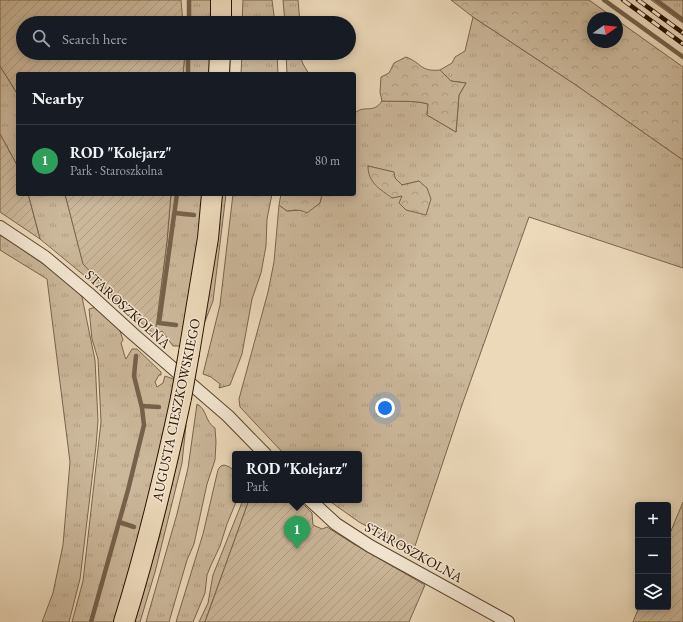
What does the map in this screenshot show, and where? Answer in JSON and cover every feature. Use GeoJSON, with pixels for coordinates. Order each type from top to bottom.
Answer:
{"type":"FeatureCollection","features":[{"type":"Feature","properties":{"kind":"main road"},"geometry":{"type":"LineString","coordinates":[[221,0],[221,16]]}},
{"type":"Feature","properties":{"kind":"main road"},"geometry":{"type":"LineString","coordinates":[[219,72],[220,60]]}},
{"type":"Feature","properties":{"kind":"main road","name":"AUGUSTA CIESZKOWSKIEGO"},"geometry":{"type":"LineString","coordinates":[[124,622],[149,533],[169,454],[181,398],[203,272],[212,196]]}},
{"type":"Feature","properties":{"kind":"street","name":"STAROSZKOLNA"},"geometry":{"type":"LineString","coordinates":[[0,226],[45,257],[88,293],[228,416],[262,451]]}},
{"type":"Feature","properties":{"kind":"street","name":"STAROSZKOLNA"},"geometry":{"type":"LineString","coordinates":[[313,503],[336,524],[370,546],[508,622]]}},
{"type":"Feature","properties":{"kind":"green space"},"geometry":{"type":"Polygon","coordinates":[[[0,0],[181,0],[182,16],[16,16],[16,60],[184,60],[183,72],[16,72],[16,92],[0,66],[0,0]]]}},
{"type":"Feature","properties":{"kind":"green space"},"geometry":{"type":"Polygon","coordinates":[[[189,0],[213,0],[213,16],[188,16],[189,0]]]}},
{"type":"Feature","properties":{"kind":"green space"},"geometry":{"type":"Polygon","coordinates":[[[243,0],[272,0],[274,16],[242,16],[243,0]]]}},
{"type":"Feature","properties":{"kind":"green space"},"geometry":{"type":"Polygon","coordinates":[[[283,0],[298,0],[299,16],[284,16],[283,0]]]}},
{"type":"Feature","properties":{"kind":"green space"},"geometry":{"type":"Polygon","coordinates":[[[451,0],[589,0],[606,12],[587,12],[587,48],[623,48],[623,24],[683,67],[683,160],[576,85],[473,17],[451,0]]]}},
{"type":"Feature","properties":{"kind":"green space"},"geometry":{"type":"Polygon","coordinates":[[[651,0],[683,0],[683,23],[651,0]]]}},
{"type":"Feature","properties":{"kind":"green space"},"geometry":{"type":"Polygon","coordinates":[[[473,17],[576,85],[683,160],[683,268],[529,217],[462,405],[413,552],[359,522],[332,503],[362,503],[362,451],[281,451],[240,407],[239,399],[268,292],[274,262],[279,205],[287,211],[301,210],[320,203],[322,196],[356,196],[356,112],[360,110],[376,107],[382,101],[428,104],[427,115],[456,132],[459,95],[466,83],[451,81],[440,70],[452,63],[455,57],[465,51],[473,17]],[[368,166],[392,198],[419,181],[402,185],[395,178],[393,172],[368,166]]]}},
{"type":"Feature","properties":{"kind":"green space"},"geometry":{"type":"Polygon","coordinates":[[[406,57],[428,70],[440,70],[451,81],[466,83],[459,95],[456,132],[427,115],[428,104],[382,101],[380,92],[381,77],[389,73],[394,63],[406,57]]]}},
{"type":"Feature","properties":{"kind":"green space"},"geometry":{"type":"Polygon","coordinates":[[[184,60],[212,60],[211,72],[183,72],[184,60]]]}},
{"type":"Feature","properties":{"kind":"green space"},"geometry":{"type":"Polygon","coordinates":[[[242,60],[277,60],[278,72],[241,72],[242,60]]]}},
{"type":"Feature","properties":{"kind":"green space"},"geometry":{"type":"Polygon","coordinates":[[[286,60],[302,60],[308,72],[287,72],[286,60]]]}},
{"type":"Feature","properties":{"kind":"green space"},"geometry":{"type":"Polygon","coordinates":[[[0,66],[16,92],[16,163],[0,134],[0,66]]]}},
{"type":"Feature","properties":{"kind":"green space"},"geometry":{"type":"Polygon","coordinates":[[[0,134],[16,163],[16,196],[29,196],[40,239],[0,212],[0,134]]]}},
{"type":"Feature","properties":{"kind":"green space"},"geometry":{"type":"Polygon","coordinates":[[[368,166],[394,172],[395,178],[402,185],[419,181],[427,188],[431,199],[426,215],[406,210],[399,203],[402,196],[392,198],[379,188],[370,177],[368,166]]]}},
{"type":"Feature","properties":{"kind":"green space"},"geometry":{"type":"Polygon","coordinates":[[[29,196],[66,196],[83,263],[125,309],[40,239],[29,196]]]}},
{"type":"Feature","properties":{"kind":"green space"},"geometry":{"type":"Polygon","coordinates":[[[66,196],[171,196],[167,241],[155,335],[136,318],[135,310],[125,309],[83,264],[66,196]]]}},
{"type":"Feature","properties":{"kind":"green space"},"geometry":{"type":"Polygon","coordinates":[[[171,196],[202,196],[196,262],[182,346],[173,346],[162,331],[155,335],[167,241],[171,196]]]}},
{"type":"Feature","properties":{"kind":"green space"},"geometry":{"type":"Polygon","coordinates":[[[221,196],[226,196],[213,301],[204,324],[221,196]]]}},
{"type":"Feature","properties":{"kind":"green space"},"geometry":{"type":"Polygon","coordinates":[[[233,196],[272,196],[267,219],[266,246],[261,273],[252,299],[242,354],[230,385],[219,388],[220,384],[211,377],[203,374],[220,305],[233,196]]]}},
{"type":"Feature","properties":{"kind":"green space"},"geometry":{"type":"Polygon","coordinates":[[[281,196],[322,196],[320,203],[307,213],[300,210],[287,211],[279,205],[281,196]]]}},
{"type":"Feature","properties":{"kind":"green space"},"geometry":{"type":"Polygon","coordinates":[[[0,234],[76,289],[82,297],[95,360],[98,421],[96,446],[80,579],[69,622],[42,622],[53,593],[63,545],[70,462],[47,279],[0,250],[0,234]]]}},
{"type":"Feature","properties":{"kind":"green space"},"geometry":{"type":"Polygon","coordinates":[[[96,307],[119,328],[123,340],[121,343],[126,359],[132,349],[137,349],[161,372],[161,375],[159,375],[155,382],[157,387],[163,383],[165,376],[176,380],[162,452],[115,622],[72,622],[83,581],[101,422],[98,359],[92,339],[89,309],[96,307]]]}},
{"type":"Feature","properties":{"kind":"green space"},"geometry":{"type":"Polygon","coordinates":[[[197,404],[203,409],[209,422],[215,428],[215,460],[207,484],[194,544],[187,560],[169,622],[146,622],[177,514],[188,468],[197,404]]]}},
{"type":"Feature","properties":{"kind":"green space"},"geometry":{"type":"Polygon","coordinates":[[[186,425],[182,463],[155,572],[140,622],[134,622],[158,542],[186,425]]]}},
{"type":"Feature","properties":{"kind":"green space"},"geometry":{"type":"Polygon","coordinates":[[[222,465],[232,469],[232,503],[236,503],[220,546],[207,575],[205,593],[193,622],[176,622],[203,534],[218,471],[222,465]]]}},
{"type":"Feature","properties":{"kind":"green space"},"geometry":{"type":"Polygon","coordinates":[[[683,502],[683,622],[633,622],[638,610],[671,610],[671,531],[683,502]]]}},
{"type":"Feature","properties":{"kind":"green space"},"geometry":{"type":"Polygon","coordinates":[[[242,503],[248,503],[205,622],[199,622],[208,603],[213,575],[242,503]]]}},
{"type":"Feature","properties":{"kind":"green space"},"geometry":{"type":"Polygon","coordinates":[[[248,503],[302,503],[312,513],[313,525],[322,529],[327,527],[425,585],[409,622],[205,622],[248,503]]]}},
{"type":"Feature","properties":{"kind":"waterway"},"geometry":{"type":"LineString","coordinates":[[189,0],[189,16]]}},
{"type":"Feature","properties":{"kind":"waterway"},"geometry":{"type":"LineString","coordinates":[[604,0],[683,57]]}},
{"type":"Feature","properties":{"kind":"waterway"},"geometry":{"type":"LineString","coordinates":[[656,0],[683,20]]}},
{"type":"Feature","properties":{"kind":"waterway"},"geometry":{"type":"LineString","coordinates":[[188,60],[188,72]]}},
{"type":"Feature","properties":{"kind":"waterway"},"geometry":{"type":"LineString","coordinates":[[176,325],[159,323],[177,196]]}},
{"type":"Feature","properties":{"kind":"waterway"},"geometry":{"type":"LineString","coordinates":[[175,213],[194,215]]}},
{"type":"Feature","properties":{"kind":"waterway"},"geometry":{"type":"LineString","coordinates":[[91,622],[128,490],[144,425],[142,408],[134,376],[136,356]]}},
{"type":"Feature","properties":{"kind":"waterway"},"geometry":{"type":"LineString","coordinates":[[142,406],[159,407]]}},
{"type":"Feature","properties":{"kind":"waterway"},"geometry":{"type":"LineString","coordinates":[[119,522],[134,527]]}},
{"type":"Feature","properties":{"kind":"railway"},"geometry":{"type":"LineString","coordinates":[[623,0],[683,44]]}},
{"type":"Feature","properties":{"kind":"railway"},"geometry":{"type":"LineString","coordinates":[[638,0],[683,33]]}},
{"type":"Feature","properties":{"kind":"place","name":"ROD \"Kolejarz\""},"geometry":{"type":"Point","coordinates":[297,549]}}]}
